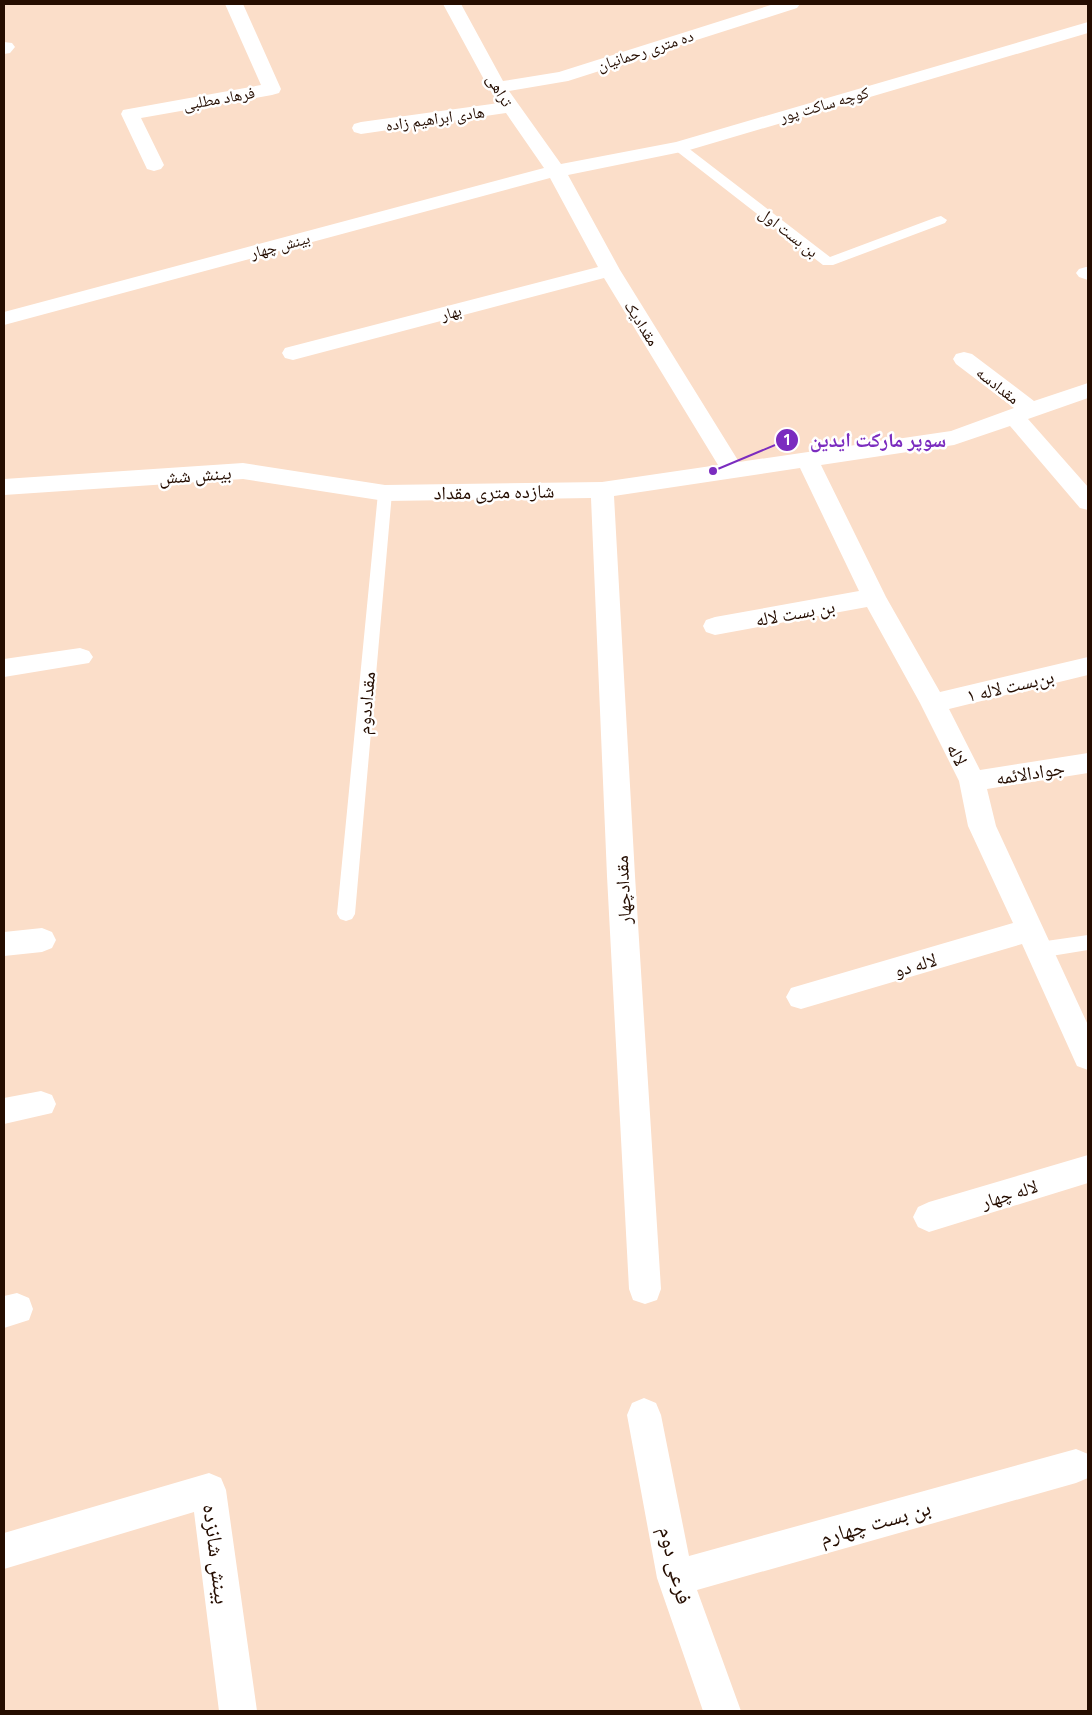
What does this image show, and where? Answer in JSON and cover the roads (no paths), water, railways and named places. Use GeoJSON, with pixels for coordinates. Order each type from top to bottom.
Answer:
{"type":"FeatureCollection","features":[{"type":"Feature","properties":{"kind":"street","name":"فرهاد مطلبی"},"geometry":{"type":"LineString","coordinates":[[154,165],[130,114],[272,89],[234,4]]}},
{"type":"Feature","properties":{"kind":"street","name":"تراهی"},"geometry":{"type":"LineString","coordinates":[[452,4],[497,87],[556,171]]}},
{"type":"Feature","properties":{"kind":"street","name":"ده متری رحمانیان"},"geometry":{"type":"LineString","coordinates":[[497,87],[562,76],[792,4]]}},
{"type":"Feature","properties":{"kind":"street","name":"کوچه ساکت پور"},"geometry":{"type":"LineString","coordinates":[[556,171],[679,147],[1088,27]]}},
{"type":"Feature","properties":{"kind":"street","name":"هادی ابراهیم زاده"},"geometry":{"type":"LineString","coordinates":[[361,128],[510,107]]}},
{"type":"Feature","properties":{"kind":"street","name":"مقدادیک"},"geometry":{"type":"LineString","coordinates":[[556,171],[610,270],[733,471]]}},
{"type":"Feature","properties":{"kind":"street","name":"بینش چهار"},"geometry":{"type":"LineString","coordinates":[[4,319],[556,171]]}},
{"type":"Feature","properties":{"kind":"street","name":"بهار"},"geometry":{"type":"LineString","coordinates":[[293,353],[610,270]]}},
{"type":"Feature","properties":{"kind":"street","name":"مقدادسه"},"geometry":{"type":"LineString","coordinates":[[964,359],[1023,414],[1088,502]]}},
{"type":"Feature","properties":{"kind":"street","name":"شازده متری مقداد"},"geometry":{"type":"LineString","coordinates":[[385,493],[602,490],[733,471],[954,438],[1088,390]]}},
{"type":"Feature","properties":{"kind":"street","name":"لاله"},"geometry":{"type":"LineString","coordinates":[[807,460],[874,598],[933,703],[972,781],[982,826],[1088,1057]]}},
{"type":"Feature","properties":{"kind":"street","name":"بینش شش"},"geometry":{"type":"LineString","coordinates":[[4,487],[243,471],[385,493]]}},
{"type":"Feature","properties":{"kind":"street","name":"مقدادچهار"},"geometry":{"type":"LineString","coordinates":[[602,490],[621,876],[645,1289]]}},
{"type":"Feature","properties":{"kind":"street","name":"بن بست لاله"},"geometry":{"type":"LineString","coordinates":[[715,626],[874,598]]}},
{"type":"Feature","properties":{"kind":"street"},"geometry":{"type":"LineString","coordinates":[[4,668],[80,657]]}},
{"type":"Feature","properties":{"kind":"street","name":"بن‌بست لاله ۱"},"geometry":{"type":"LineString","coordinates":[[933,703],[1088,666]]}},
{"type":"Feature","properties":{"kind":"street","name":"جوادالائمه"},"geometry":{"type":"LineString","coordinates":[[972,781],[1088,763]]}},
{"type":"Feature","properties":{"kind":"street"},"geometry":{"type":"LineString","coordinates":[[4,944],[42,940]]}},
{"type":"Feature","properties":{"kind":"street","name":"لاله دو"},"geometry":{"type":"LineString","coordinates":[[801,997],[1034,940]]}},
{"type":"Feature","properties":{"kind":"street"},"geometry":{"type":"LineString","coordinates":[[4,1110],[41,1104]]}},
{"type":"Feature","properties":{"kind":"street","name":"لاله چهار"},"geometry":{"type":"LineString","coordinates":[[929,1217],[1088,1169]]}},
{"type":"Feature","properties":{"kind":"street","name":"فرعی دوم"},"geometry":{"type":"LineString","coordinates":[[644,1415],[675,1578],[722,1711]]}},
{"type":"Feature","properties":{"kind":"street","name":"بن بست چهارم"},"geometry":{"type":"LineString","coordinates":[[675,1578],[1076,1466]]}},
{"type":"Feature","properties":{"kind":"street","name":"بینش شانزده"},"geometry":{"type":"LineString","coordinates":[[4,1551],[209,1490],[238,1711]]}},
{"type":"Feature","properties":{"kind":"lane","name":"بن بست اول"},"geometry":{"type":"LineString","coordinates":[[679,147],[828,262],[942,220]]}},
{"type":"Feature","properties":{"kind":"lane","name":"مقداددوم"},"geometry":{"type":"LineString","coordinates":[[346,914],[385,493]]}},
{"type":"Feature","properties":{"kind":"lane"},"geometry":{"type":"LineString","coordinates":[[1034,940],[1088,942]]}},
{"type":"Feature","properties":{"kind":"place","name":"سوپر مارکت ایدین"},"geometry":{"type":"Point","coordinates":[713,471]}}]}
